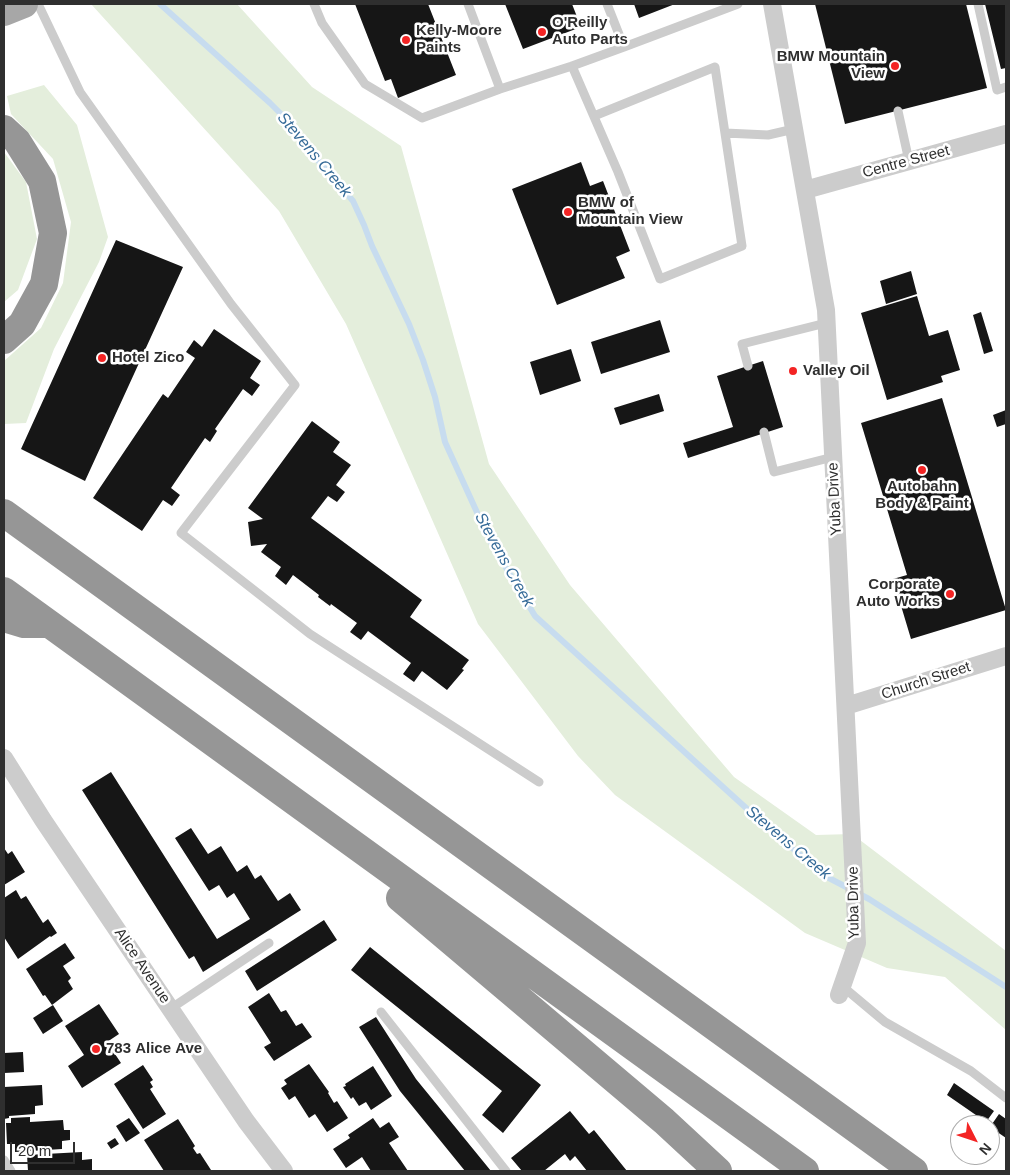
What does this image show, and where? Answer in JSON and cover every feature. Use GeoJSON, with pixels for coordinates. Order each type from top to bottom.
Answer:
{"type":"FeatureCollection","features":[{"type":"Feature","properties":{"kind":"highway"},"geometry":{"type":"LineString","coordinates":[[4,129],[17,141],[42,182],[53,233],[44,284],[22,324],[4,340]]}},
{"type":"Feature","properties":{"kind":"highway"},"geometry":{"type":"LineString","coordinates":[[4,513],[914,1171]]}},
{"type":"Feature","properties":{"kind":"highway"},"geometry":{"type":"LineString","coordinates":[[4,591],[804,1171]]}},
{"type":"Feature","properties":{"kind":"highway"},"geometry":{"type":"LineString","coordinates":[[4,618],[24,624],[54,628],[77,660],[98,680],[242,780],[394,893],[664,1122],[718,1171]]}},
{"type":"Feature","properties":{"kind":"main road"},"geometry":{"type":"LineString","coordinates":[[4,12],[24,4]]}},
{"type":"Feature","properties":{"kind":"street","name":"Yuba Drive"},"geometry":{"type":"LineString","coordinates":[[772,4],[826,310],[857,943],[840,991]]}},
{"type":"Feature","properties":{"kind":"street","name":"Centre Street"},"geometry":{"type":"LineString","coordinates":[[805,190],[1006,134]]}},
{"type":"Feature","properties":{"kind":"street","name":"Church Street"},"geometry":{"type":"LineString","coordinates":[[846,706],[1006,656]]}},
{"type":"Feature","properties":{"kind":"street","name":"Alice Avenue"},"geometry":{"type":"LineString","coordinates":[[4,758],[42,820],[170,1009],[246,1121],[284,1171]]}},
{"type":"Feature","properties":{"kind":"lane"},"geometry":{"type":"LineString","coordinates":[[38,4],[80,92],[231,304],[295,384],[181,533],[310,634],[539,782]]}},
{"type":"Feature","properties":{"kind":"lane"},"geometry":{"type":"LineString","coordinates":[[314,4],[322,23],[365,84],[422,118],[500,89],[572,66],[738,4]]}},
{"type":"Feature","properties":{"kind":"lane"},"geometry":{"type":"LineString","coordinates":[[468,4],[500,89]]}},
{"type":"Feature","properties":{"kind":"lane"},"geometry":{"type":"LineString","coordinates":[[607,4],[624,47]]}},
{"type":"Feature","properties":{"kind":"lane"},"geometry":{"type":"LineString","coordinates":[[978,4],[997,90],[1006,87]]}},
{"type":"Feature","properties":{"kind":"lane"},"geometry":{"type":"LineString","coordinates":[[572,66],[660,279],[742,246],[715,67],[594,116]]}},
{"type":"Feature","properties":{"kind":"lane"},"geometry":{"type":"LineString","coordinates":[[898,111],[909,161]]}},
{"type":"Feature","properties":{"kind":"lane"},"geometry":{"type":"LineString","coordinates":[[725,133],[768,135],[794,129]]}},
{"type":"Feature","properties":{"kind":"lane"},"geometry":{"type":"LineString","coordinates":[[748,366],[742,344],[826,322]]}},
{"type":"Feature","properties":{"kind":"lane"},"geometry":{"type":"LineString","coordinates":[[764,432],[774,472],[833,457]]}},
{"type":"Feature","properties":{"kind":"lane"},"geometry":{"type":"LineString","coordinates":[[170,1009],[269,943]]}},
{"type":"Feature","properties":{"kind":"lane"},"geometry":{"type":"LineString","coordinates":[[840,991],[885,1022],[971,1071],[1006,1098]]}},
{"type":"Feature","properties":{"kind":"lane"},"geometry":{"type":"LineString","coordinates":[[381,1012],[506,1171]]}},
{"type":"Feature","properties":{"kind":"lane"},"geometry":{"type":"LineString","coordinates":[[4,1160],[11,1171]]}},
{"type":"Feature","properties":{"kind":"green space"},"geometry":{"type":"Polygon","coordinates":[[[91,4],[237,4],[312,87],[401,146],[489,464],[570,585],[734,777],[816,835],[852,834],[1006,951],[1006,1030],[945,977],[887,968],[805,933],[615,795],[578,756],[478,624],[346,324],[279,211],[91,4]]]}},
{"type":"Feature","properties":{"kind":"green space"},"geometry":{"type":"Polygon","coordinates":[[[44,85],[77,125],[108,237],[99,262],[54,349],[26,423],[4,424],[4,361],[41,328],[63,283],[71,222],[53,159],[11,114],[7,96],[44,85]]]}},
{"type":"Feature","properties":{"kind":"green space"},"geometry":{"type":"Polygon","coordinates":[[[4,152],[26,182],[37,239],[18,290],[4,302],[4,152]]]}},
{"type":"Feature","properties":{"kind":"building","name":"Kelly-Moore Paints"},"geometry":{"type":"Polygon","coordinates":[[[355,4],[428,4],[456,75],[398,98],[391,79],[385,81],[355,4]]]}},
{"type":"Feature","properties":{"kind":"building","name":"O'Reilly Auto Parts"},"geometry":{"type":"Polygon","coordinates":[[[505,4],[572,4],[581,27],[523,49],[505,4]]]}},
{"type":"Feature","properties":{"kind":"building"},"geometry":{"type":"Polygon","coordinates":[[[634,4],[675,4],[639,18],[634,4]]]}},
{"type":"Feature","properties":{"kind":"building"},"geometry":{"type":"Polygon","coordinates":[[[815,4],[966,4],[987,88],[845,124],[815,4]]]}},
{"type":"Feature","properties":{"kind":"building"},"geometry":{"type":"Polygon","coordinates":[[[985,4],[1006,4],[1006,68],[1001,69],[985,4]]]}},
{"type":"Feature","properties":{"kind":"building","name":"BMW of Mountain View"},"geometry":{"type":"Polygon","coordinates":[[[581,162],[590,186],[603,181],[630,251],[616,257],[625,278],[557,305],[512,189],[581,162]]]}},
{"type":"Feature","properties":{"kind":"building","name":"Hotel Zico"},"geometry":{"type":"Polygon","coordinates":[[[116,240],[183,267],[85,481],[21,449],[116,240]]]}},
{"type":"Feature","properties":{"kind":"building"},"geometry":{"type":"Polygon","coordinates":[[[911,271],[917,294],[886,304],[880,281],[911,271]]]}},
{"type":"Feature","properties":{"kind":"building"},"geometry":{"type":"Polygon","coordinates":[[[917,296],[929,336],[948,330],[960,370],[941,376],[943,382],[887,400],[861,313],[917,296]]]}},
{"type":"Feature","properties":{"kind":"building"},"geometry":{"type":"Polygon","coordinates":[[[981,312],[993,351],[984,354],[973,315],[981,312]]]}},
{"type":"Feature","properties":{"kind":"building"},"geometry":{"type":"Polygon","coordinates":[[[660,320],[670,352],[601,374],[591,342],[660,320]]]}},
{"type":"Feature","properties":{"kind":"building"},"geometry":{"type":"Polygon","coordinates":[[[214,329],[261,361],[250,378],[260,385],[252,396],[243,389],[215,429],[217,431],[210,442],[205,438],[171,488],[180,495],[172,506],[163,500],[142,531],[93,498],[163,394],[168,398],[195,358],[186,352],[194,340],[202,347],[214,329]]]}},
{"type":"Feature","properties":{"kind":"building"},"geometry":{"type":"Polygon","coordinates":[[[571,349],[581,381],[540,395],[530,362],[571,349]]]}},
{"type":"Feature","properties":{"kind":"building"},"geometry":{"type":"Polygon","coordinates":[[[763,361],[783,427],[688,458],[683,443],[733,427],[717,376],[763,361]]]}},
{"type":"Feature","properties":{"kind":"building"},"geometry":{"type":"Polygon","coordinates":[[[659,394],[664,411],[620,425],[614,408],[659,394]]]}},
{"type":"Feature","properties":{"kind":"building"},"geometry":{"type":"Polygon","coordinates":[[[942,398],[1006,610],[911,639],[893,579],[907,575],[861,423],[942,398]]]}},
{"type":"Feature","properties":{"kind":"building"},"geometry":{"type":"Polygon","coordinates":[[[1006,410],[1006,424],[997,427],[993,415],[1006,410]]]}},
{"type":"Feature","properties":{"kind":"building"},"geometry":{"type":"Polygon","coordinates":[[[312,421],[340,442],[333,452],[351,465],[336,485],[345,492],[337,502],[328,496],[311,518],[422,600],[410,617],[469,660],[462,669],[464,670],[447,690],[422,671],[414,682],[403,674],[411,663],[368,631],[361,640],[350,632],[357,623],[318,597],[319,595],[293,575],[286,585],[275,576],[281,567],[261,552],[267,544],[251,546],[248,522],[263,519],[248,508],[312,421]]]}},
{"type":"Feature","properties":{"kind":"building"},"geometry":{"type":"Polygon","coordinates":[[[111,772],[217,939],[250,919],[234,893],[227,898],[219,885],[209,891],[175,838],[191,828],[208,854],[221,846],[237,872],[247,865],[255,879],[261,875],[278,901],[290,893],[301,910],[203,972],[194,956],[189,959],[82,790],[111,772]]]}},
{"type":"Feature","properties":{"kind":"building"},"geometry":{"type":"Polygon","coordinates":[[[4,848],[8,854],[12,851],[25,872],[4,885],[4,848]]]}},
{"type":"Feature","properties":{"kind":"building"},"geometry":{"type":"Polygon","coordinates":[[[16,890],[21,899],[26,896],[43,923],[48,919],[57,933],[18,959],[4,937],[4,898],[16,890]]]}},
{"type":"Feature","properties":{"kind":"building"},"geometry":{"type":"Polygon","coordinates":[[[324,920],[337,940],[257,991],[245,971],[324,920]]]}},
{"type":"Feature","properties":{"kind":"building"},"geometry":{"type":"Polygon","coordinates":[[[65,943],[75,958],[63,966],[71,978],[68,981],[73,989],[52,1005],[45,995],[43,996],[26,969],[65,943]]]}},
{"type":"Feature","properties":{"kind":"building"},"geometry":{"type":"Polygon","coordinates":[[[370,947],[541,1085],[503,1133],[482,1115],[502,1091],[351,970],[370,947]]]}},
{"type":"Feature","properties":{"kind":"building"},"geometry":{"type":"Polygon","coordinates":[[[269,993],[281,1012],[286,1010],[296,1026],[302,1023],[312,1037],[274,1061],[264,1047],[271,1043],[248,1007],[269,993]]]}},
{"type":"Feature","properties":{"kind":"building","name":"783 Alice Ave"},"geometry":{"type":"Polygon","coordinates":[[[99,1004],[119,1034],[107,1042],[121,1063],[82,1088],[68,1066],[84,1055],[65,1026],[99,1004]]]}},
{"type":"Feature","properties":{"kind":"building"},"geometry":{"type":"Polygon","coordinates":[[[53,1005],[63,1021],[43,1034],[33,1018],[53,1005]]]}},
{"type":"Feature","properties":{"kind":"building"},"geometry":{"type":"Polygon","coordinates":[[[376,1017],[416,1079],[491,1171],[465,1171],[400,1091],[359,1027],[376,1017]]]}},
{"type":"Feature","properties":{"kind":"building"},"geometry":{"type":"Polygon","coordinates":[[[23,1052],[24,1072],[4,1073],[4,1053],[23,1052]]]}},
{"type":"Feature","properties":{"kind":"building"},"geometry":{"type":"Polygon","coordinates":[[[309,1064],[329,1092],[334,1103],[337,1101],[348,1118],[327,1132],[315,1114],[309,1118],[295,1096],[289,1100],[281,1088],[287,1084],[284,1080],[309,1064]]]}},
{"type":"Feature","properties":{"kind":"building"},"geometry":{"type":"Polygon","coordinates":[[[143,1065],[153,1080],[150,1082],[153,1087],[150,1089],[166,1114],[143,1129],[114,1084],[143,1065]]]}},
{"type":"Feature","properties":{"kind":"building"},"geometry":{"type":"Polygon","coordinates":[[[373,1066],[392,1096],[371,1110],[366,1102],[359,1106],[353,1097],[351,1099],[343,1087],[373,1066]]]}},
{"type":"Feature","properties":{"kind":"building"},"geometry":{"type":"Polygon","coordinates":[[[954,1083],[994,1111],[991,1115],[976,1115],[947,1095],[954,1083]]]}},
{"type":"Feature","properties":{"kind":"building"},"geometry":{"type":"Polygon","coordinates":[[[42,1085],[43,1105],[35,1106],[35,1114],[9,1116],[9,1118],[4,1119],[4,1087],[42,1085]]]}},
{"type":"Feature","properties":{"kind":"building"},"geometry":{"type":"Polygon","coordinates":[[[570,1111],[589,1134],[594,1130],[627,1171],[587,1171],[575,1156],[570,1161],[565,1154],[544,1171],[522,1171],[511,1158],[570,1111]]]}},
{"type":"Feature","properties":{"kind":"building"},"geometry":{"type":"Polygon","coordinates":[[[999,1114],[1006,1119],[1006,1138],[1000,1134],[1000,1115],[999,1114]]]}},
{"type":"Feature","properties":{"kind":"building"},"geometry":{"type":"Polygon","coordinates":[[[30,1117],[30,1122],[63,1120],[64,1130],[70,1130],[70,1140],[62,1141],[62,1149],[15,1152],[15,1144],[7,1144],[6,1123],[11,1123],[11,1118],[30,1117]]]}},
{"type":"Feature","properties":{"kind":"building"},"geometry":{"type":"Polygon","coordinates":[[[129,1118],[140,1133],[126,1142],[116,1126],[129,1118]]]}},
{"type":"Feature","properties":{"kind":"building"},"geometry":{"type":"Polygon","coordinates":[[[373,1118],[380,1128],[389,1122],[399,1137],[389,1143],[408,1171],[371,1171],[362,1157],[346,1168],[333,1149],[350,1138],[348,1135],[373,1118]]]}},
{"type":"Feature","properties":{"kind":"building"},"geometry":{"type":"Polygon","coordinates":[[[178,1119],[195,1146],[193,1148],[197,1154],[200,1153],[210,1171],[164,1171],[144,1140],[178,1119]]]}},
{"type":"Feature","properties":{"kind":"building"},"geometry":{"type":"Polygon","coordinates":[[[115,1138],[119,1144],[111,1149],[107,1143],[115,1138]]]}},
{"type":"Feature","properties":{"kind":"building"},"geometry":{"type":"Polygon","coordinates":[[[82,1152],[82,1160],[92,1159],[92,1171],[28,1171],[27,1155],[82,1152]]]}},
{"type":"Feature","properties":{"kind":"waterway","name":"Stevens Creek"},"geometry":{"type":"LineString","coordinates":[[160,4],[286,119],[303,143],[353,201],[409,324],[423,360],[435,397],[445,442],[490,541],[535,616],[767,827],[827,877],[869,899],[1006,987]]}},
{"type":"Feature","properties":{"kind":"place","name":"O'Reilly Auto Parts"},"geometry":{"type":"Point","coordinates":[542,32]}},
{"type":"Feature","properties":{"kind":"place","name":"Kelly-Moore Paints"},"geometry":{"type":"Point","coordinates":[406,40]}},
{"type":"Feature","properties":{"kind":"place","name":"BMW Mountain View"},"geometry":{"type":"Point","coordinates":[895,66]}},
{"type":"Feature","properties":{"kind":"place","name":"BMW of Mountain View"},"geometry":{"type":"Point","coordinates":[568,212]}},
{"type":"Feature","properties":{"kind":"place","name":"Hotel Zico"},"geometry":{"type":"Point","coordinates":[102,358]}},
{"type":"Feature","properties":{"kind":"place","name":"Valley Oil"},"geometry":{"type":"Point","coordinates":[793,371]}},
{"type":"Feature","properties":{"kind":"place","name":"Autobahn Body & Paint"},"geometry":{"type":"Point","coordinates":[922,470]}},
{"type":"Feature","properties":{"kind":"place","name":"Corporate Auto Works"},"geometry":{"type":"Point","coordinates":[950,594]}},
{"type":"Feature","properties":{"kind":"place","name":"783 Alice Ave"},"geometry":{"type":"Point","coordinates":[96,1049]}}]}
